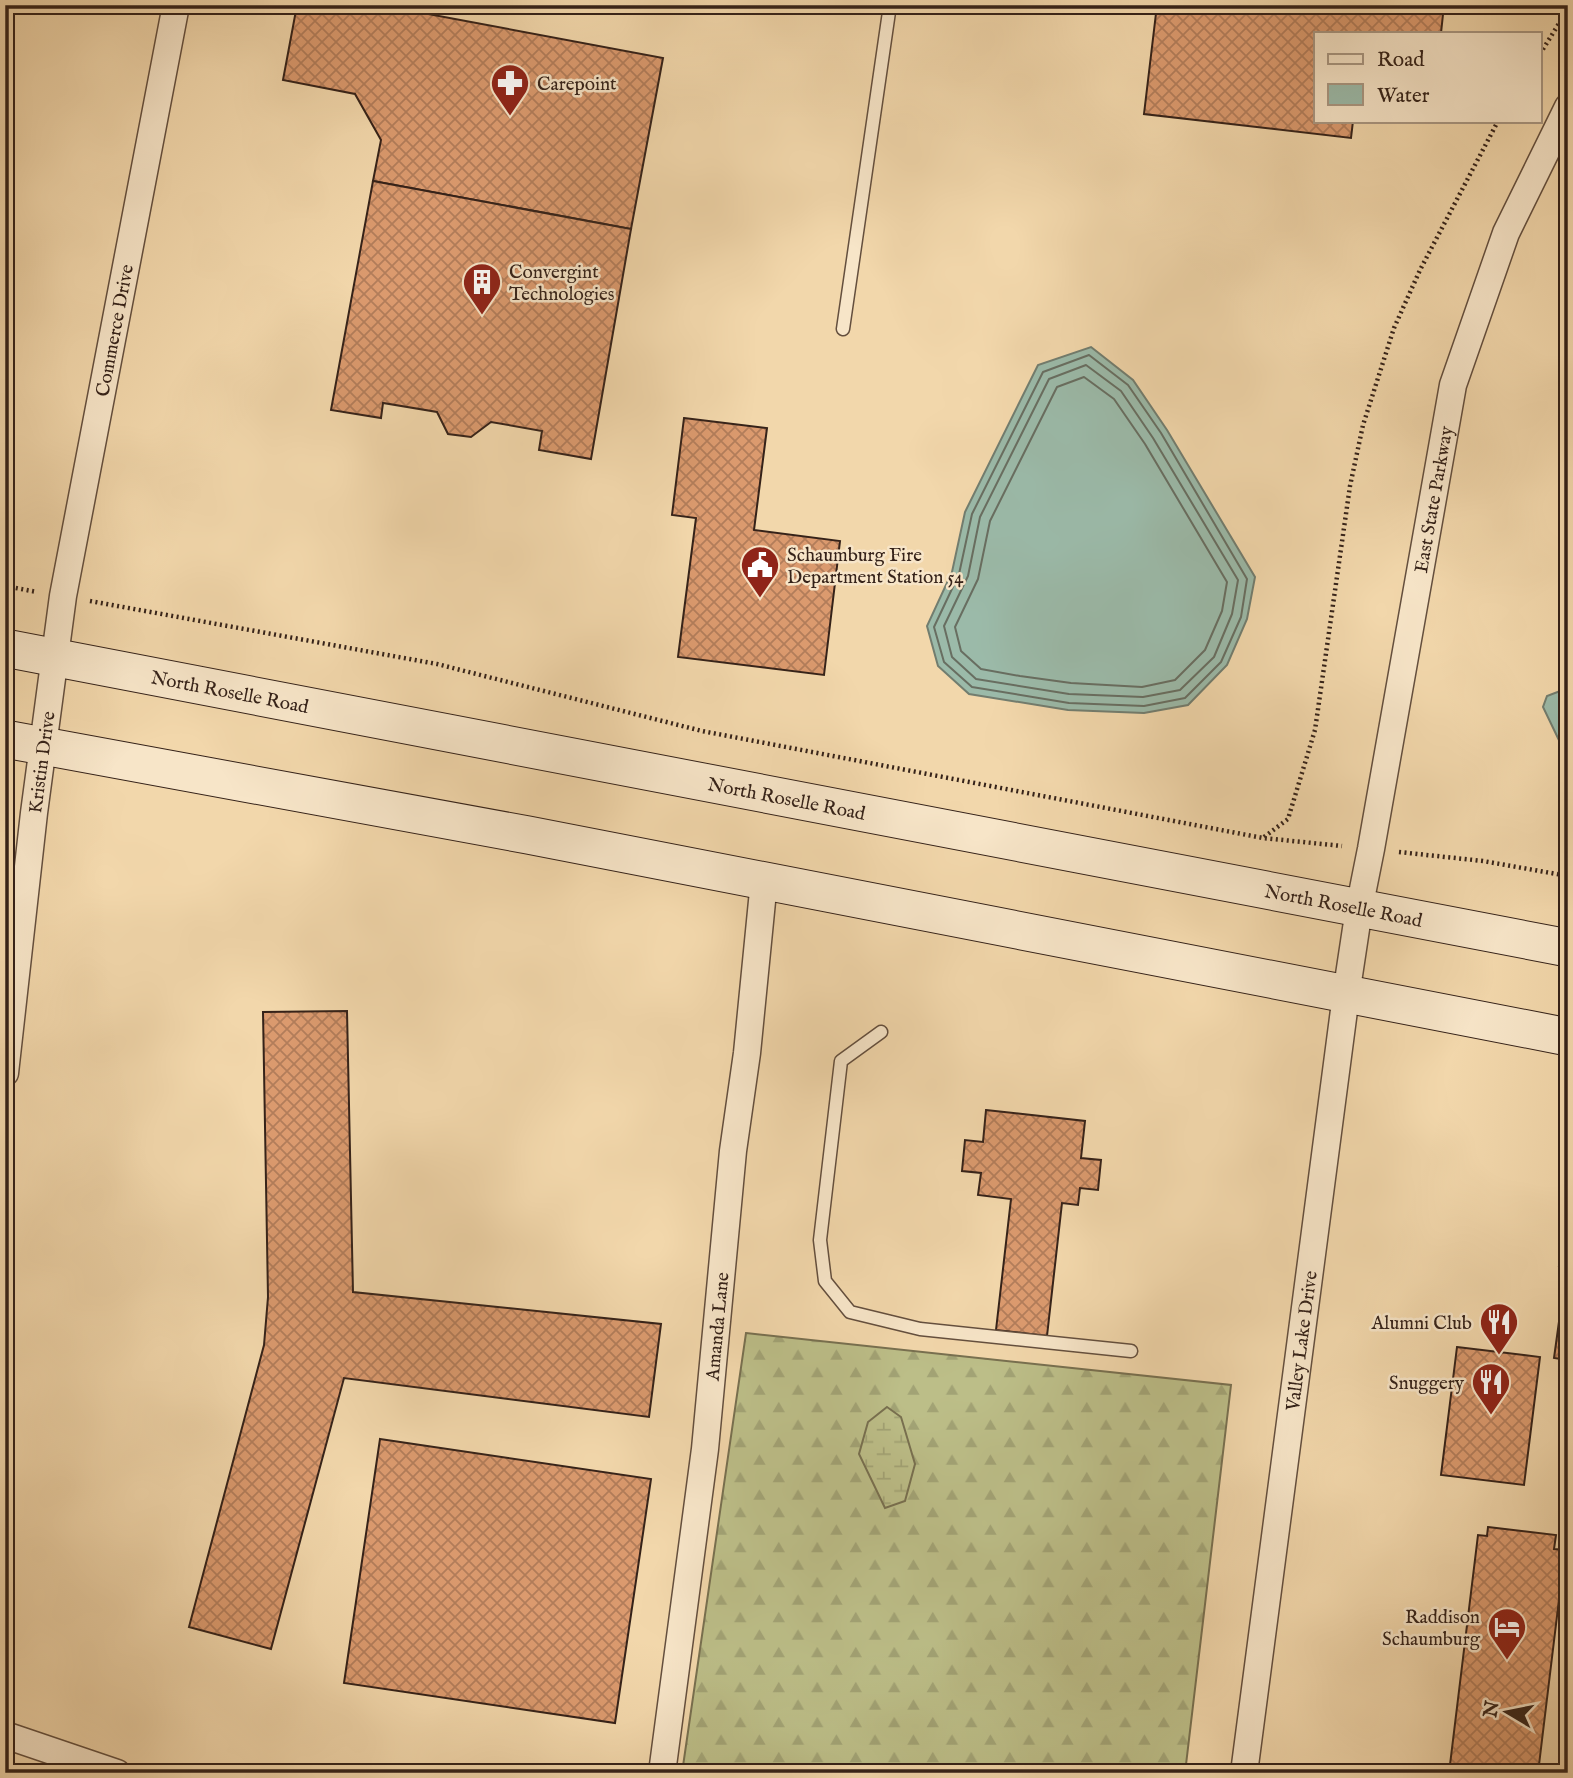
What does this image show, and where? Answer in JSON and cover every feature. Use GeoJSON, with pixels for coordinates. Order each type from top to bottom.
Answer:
{"type":"FeatureCollection","features":[{"type":"Feature","properties":{"kind":"main road","name":"North Roselle Road"},"geometry":{"type":"LineString","coordinates":[[5,648],[1568,948]]}},
{"type":"Feature","properties":{"kind":"main road"},"geometry":{"type":"LineString","coordinates":[[5,739],[528,835],[1568,1037]]}},
{"type":"Feature","properties":{"kind":"street","name":"Commerce Drive"},"geometry":{"type":"LineString","coordinates":[[55,658],[63,596],[176,5]]}},
{"type":"Feature","properties":{"kind":"street","name":"East State Parkway"},"geometry":{"type":"LineString","coordinates":[[1359,909],[1453,385],[1506,233],[1568,107]]}},
{"type":"Feature","properties":{"kind":"street","name":"Kristin Drive"},"geometry":{"type":"LineString","coordinates":[[5,1073],[55,658]]}},
{"type":"Feature","properties":{"kind":"street","name":"Amanda Lane"},"geometry":{"type":"LineString","coordinates":[[662,1773],[705,1449],[733,1151],[747,1053],[764,881]]}},
{"type":"Feature","properties":{"kind":"street","name":"Valley Lake Drive"},"geometry":{"type":"LineString","coordinates":[[1244,1773],[1359,909]]}},
{"type":"Feature","properties":{"kind":"street"},"geometry":{"type":"LineString","coordinates":[[5,1735],[117,1773]]}},
{"type":"Feature","properties":{"kind":"lane"},"geometry":{"type":"LineString","coordinates":[[843,328],[890,5]]}},
{"type":"Feature","properties":{"kind":"lane"},"geometry":{"type":"LineString","coordinates":[[881,1032],[841,1061],[820,1240],[825,1282],[850,1312],[920,1329],[1131,1351]]}},
{"type":"Feature","properties":{"kind":"path"},"geometry":{"type":"LineString","coordinates":[[1542,51],[1568,9]]}},
{"type":"Feature","properties":{"kind":"path"},"geometry":{"type":"LineString","coordinates":[[170,615],[437,664],[702,731],[1264,838],[1288,819],[1315,730],[1350,486],[1363,425],[1390,340],[1420,270],[1497,122]]}},
{"type":"Feature","properties":{"kind":"path"},"geometry":{"type":"LineString","coordinates":[[1483,861],[1568,876]]}},
{"type":"Feature","properties":{"kind":"green space"},"geometry":{"type":"Polygon","coordinates":[[[746,1333],[1231,1385],[1185,1773],[682,1773],[746,1333]]]}},
{"type":"Feature","properties":{"kind":"green space"},"geometry":{"type":"Polygon","coordinates":[[[887,1407],[901,1417],[915,1464],[905,1501],[885,1508],[859,1454],[868,1422],[887,1407]]]}},
{"type":"Feature","properties":{"kind":"water"},"geometry":{"type":"Polygon","coordinates":[[[1091,347],[1133,380],[1167,430],[1255,577],[1247,619],[1227,665],[1188,705],[1144,713],[1068,710],[969,694],[938,666],[927,626],[952,572],[965,512],[1038,365],[1091,347]]]}},
{"type":"Feature","properties":{"kind":"water"},"geometry":{"type":"Polygon","coordinates":[[[1568,688],[1568,759],[1543,707],[1547,696],[1568,688]]]}},
{"type":"Feature","properties":{"kind":"building","name":"Carepoint"},"geometry":{"type":"Polygon","coordinates":[[[297,5],[380,5],[663,58],[631,229],[373,181],[381,140],[355,94],[283,80],[297,5]]]}},
{"type":"Feature","properties":{"kind":"building"},"geometry":{"type":"Polygon","coordinates":[[[1157,5],[1444,5],[1441,32],[1314,32],[1314,122],[1353,122],[1351,138],[1144,114],[1157,5]]]}},
{"type":"Feature","properties":{"kind":"building","name":"Convergint Technologies"},"geometry":{"type":"Polygon","coordinates":[[[373,181],[631,229],[591,459],[539,450],[542,431],[491,422],[471,437],[448,434],[437,412],[383,403],[381,418],[331,410],[373,181]]]}},
{"type":"Feature","properties":{"kind":"building","name":"Schaumburg Fire Department Station 54"},"geometry":{"type":"Polygon","coordinates":[[[684,418],[767,428],[754,530],[840,541],[824,675],[678,657],[696,518],[672,515],[684,418]]]}},
{"type":"Feature","properties":{"kind":"building"},"geometry":{"type":"Polygon","coordinates":[[[347,1011],[353,1292],[661,1324],[649,1417],[344,1378],[271,1649],[189,1627],[264,1345],[268,1297],[263,1012],[347,1011]]]}},
{"type":"Feature","properties":{"kind":"building"},"geometry":{"type":"Polygon","coordinates":[[[986,1110],[1085,1121],[1081,1158],[1101,1160],[1098,1190],[1080,1188],[1078,1205],[1062,1203],[1047,1336],[996,1330],[1011,1199],[978,1195],[981,1173],[962,1171],[965,1140],[983,1142],[986,1110]]]}},
{"type":"Feature","properties":{"kind":"building"},"geometry":{"type":"Polygon","coordinates":[[[1566,1218],[1568,1219],[1568,1267],[1559,1266],[1566,1218]]]}},
{"type":"Feature","properties":{"kind":"building"},"geometry":{"type":"Polygon","coordinates":[[[1562,1300],[1568,1301],[1568,1360],[1554,1358],[1562,1300]]]}},
{"type":"Feature","properties":{"kind":"building","name":"Snuggery"},"geometry":{"type":"Polygon","coordinates":[[[1457,1347],[1540,1357],[1524,1485],[1441,1475],[1457,1347]]]}},
{"type":"Feature","properties":{"kind":"building"},"geometry":{"type":"Polygon","coordinates":[[[380,1439],[651,1479],[615,1723],[344,1683],[380,1439]]]}},
{"type":"Feature","properties":{"kind":"building","name":"Raddison Schaumburg"},"geometry":{"type":"Polygon","coordinates":[[[1488,1527],[1556,1535],[1554,1549],[1565,1550],[1538,1773],[1449,1773],[1478,1535],[1487,1536],[1488,1527]]]}},
{"type":"Feature","properties":{"kind":"place","name":"Carepoint"},"geometry":{"type":"Point","coordinates":[510,117]}},
{"type":"Feature","properties":{"kind":"place","name":"Convergint Technologies"},"geometry":{"type":"Point","coordinates":[482,316]}},
{"type":"Feature","properties":{"kind":"place","name":"Schaumburg Fire Department Station 54"},"geometry":{"type":"Point","coordinates":[760,599]}},
{"type":"Feature","properties":{"kind":"place","name":"Alumni Club"},"geometry":{"type":"Point","coordinates":[1499,1356]}},
{"type":"Feature","properties":{"kind":"place","name":"Snuggery"},"geometry":{"type":"Point","coordinates":[1491,1416]}},
{"type":"Feature","properties":{"kind":"place","name":"Raddison Schaumburg"},"geometry":{"type":"Point","coordinates":[1507,1661]}}]}
